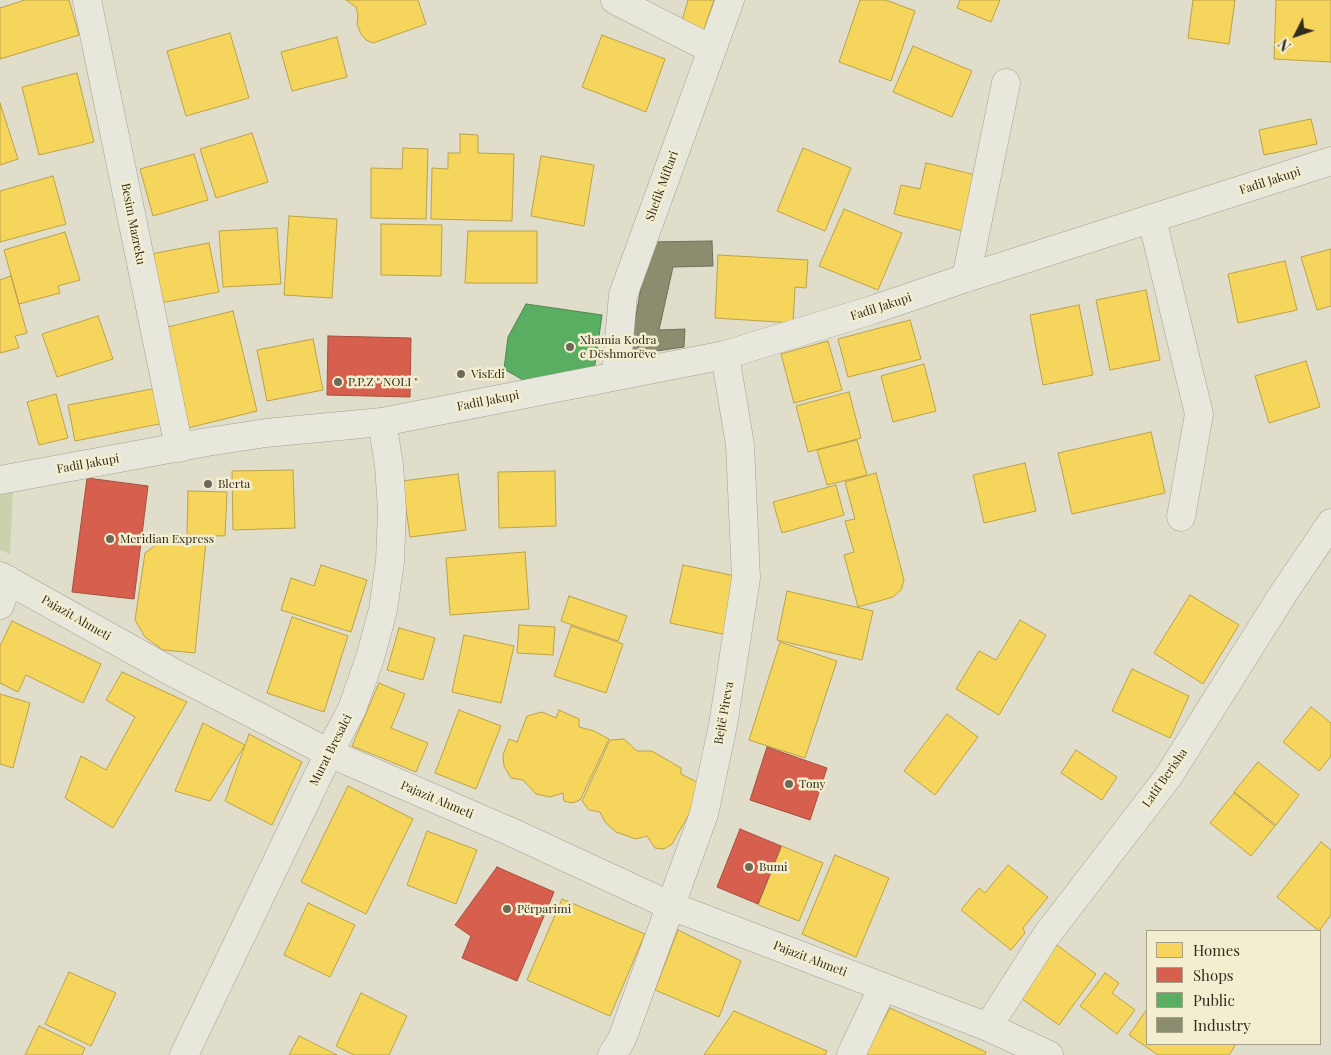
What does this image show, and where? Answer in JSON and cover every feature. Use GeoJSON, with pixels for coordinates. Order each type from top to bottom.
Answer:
{"type":"FeatureCollection","features":[{"type":"Feature","properties":{"kind":"street","name":"Besim Mazreku"},"geometry":{"type":"LineString","coordinates":[[87,0],[179,448]]}},
{"type":"Feature","properties":{"kind":"street"},"geometry":{"type":"LineString","coordinates":[[615,0],[711,49]]}},
{"type":"Feature","properties":{"kind":"street","name":"Shefik Miftari"},"geometry":{"type":"LineString","coordinates":[[616,376],[623,295],[730,0]]}},
{"type":"Feature","properties":{"kind":"street"},"geometry":{"type":"LineString","coordinates":[[966,278],[1006,83]]}},
{"type":"Feature","properties":{"kind":"street","name":"Fadil Jakupi"},"geometry":{"type":"LineString","coordinates":[[0,480],[266,433],[382,422],[725,355],[872,310],[1331,161]]}},
{"type":"Feature","properties":{"kind":"street"},"geometry":{"type":"LineString","coordinates":[[1152,218],[1199,414],[1181,517]]}},
{"type":"Feature","properties":{"kind":"street","name":"Bejtë Pireva"},"geometry":{"type":"LineString","coordinates":[[612,1055],[622,1039],[704,814],[723,725],[746,578],[740,446],[725,355]]}},
{"type":"Feature","properties":{"kind":"street","name":"Murat Bresalci"},"geometry":{"type":"LineString","coordinates":[[184,1055],[328,753],[352,709],[370,658],[383,610],[390,561],[392,510],[389,465],[382,422]]}},
{"type":"Feature","properties":{"kind":"street","name":"Latif Berisha"},"geometry":{"type":"LineString","coordinates":[[988,1027],[1046,936],[1168,776],[1278,602],[1331,523]]}},
{"type":"Feature","properties":{"kind":"street","name":"Pajazit Ahmeti"},"geometry":{"type":"LineString","coordinates":[[3,587],[328,753],[500,828],[671,906],[988,1027],[1049,1055]]}},
{"type":"Feature","properties":{"kind":"street"},"geometry":{"type":"LineString","coordinates":[[851,1055],[883,987]]}},
{"type":"Feature","properties":{"kind":"green space"},"geometry":{"type":"Polygon","coordinates":[[[13,491],[10,554],[0,550],[0,493],[13,491]]]}},
{"type":"Feature","properties":{"kind":"building: Homes"},"geometry":{"type":"Polygon","coordinates":[[[25,0],[69,0],[79,35],[0,59],[0,8],[25,0]]]}},
{"type":"Feature","properties":{"kind":"building: Homes"},"geometry":{"type":"Polygon","coordinates":[[[346,0],[418,0],[426,24],[373,43],[366,40],[361,34],[357,24],[358,15],[356,7],[346,0]]]}},
{"type":"Feature","properties":{"kind":"building: Homes"},"geometry":{"type":"Polygon","coordinates":[[[688,0],[714,0],[703,32],[681,24],[688,0]]]}},
{"type":"Feature","properties":{"kind":"building: Homes"},"geometry":{"type":"Polygon","coordinates":[[[860,0],[886,0],[915,11],[891,81],[839,62],[860,0]]]}},
{"type":"Feature","properties":{"kind":"building: Homes"},"geometry":{"type":"Polygon","coordinates":[[[960,0],[1000,0],[991,22],[957,8],[960,0]]]}},
{"type":"Feature","properties":{"kind":"building: Homes"},"geometry":{"type":"Polygon","coordinates":[[[1193,0],[1235,0],[1229,44],[1188,38],[1193,0]]]}},
{"type":"Feature","properties":{"kind":"building: Homes"},"geometry":{"type":"Polygon","coordinates":[[[1276,0],[1331,0],[1331,62],[1274,59],[1276,0]]]}},
{"type":"Feature","properties":{"kind":"building: Homes"},"geometry":{"type":"Polygon","coordinates":[[[230,33],[249,98],[186,116],[167,51],[230,33]]]}},
{"type":"Feature","properties":{"kind":"building: Homes"},"geometry":{"type":"Polygon","coordinates":[[[602,35],[665,59],[646,112],[582,87],[602,35]]]}},
{"type":"Feature","properties":{"kind":"building: Homes"},"geometry":{"type":"Polygon","coordinates":[[[337,37],[347,77],[292,91],[281,52],[337,37]]]}},
{"type":"Feature","properties":{"kind":"building: Homes"},"geometry":{"type":"Polygon","coordinates":[[[913,46],[972,71],[952,117],[893,92],[913,46]]]}},
{"type":"Feature","properties":{"kind":"building: Homes"},"geometry":{"type":"Polygon","coordinates":[[[77,73],[94,142],[39,155],[22,87],[77,73]]]}},
{"type":"Feature","properties":{"kind":"building: Homes"},"geometry":{"type":"Polygon","coordinates":[[[0,103],[18,159],[0,165],[0,103]]]}},
{"type":"Feature","properties":{"kind":"building: Homes"},"geometry":{"type":"Polygon","coordinates":[[[1311,119],[1317,144],[1264,155],[1259,130],[1311,119]]]}},
{"type":"Feature","properties":{"kind":"building: Homes"},"geometry":{"type":"Polygon","coordinates":[[[252,133],[268,182],[216,198],[200,149],[252,133]]]}},
{"type":"Feature","properties":{"kind":"building: Homes"},"geometry":{"type":"Polygon","coordinates":[[[460,134],[478,135],[478,153],[514,154],[512,221],[431,219],[432,168],[448,169],[448,153],[460,153],[460,134]]]}},
{"type":"Feature","properties":{"kind":"building: Homes"},"geometry":{"type":"Polygon","coordinates":[[[403,148],[428,149],[426,219],[371,218],[371,168],[402,169],[403,148]]]}},
{"type":"Feature","properties":{"kind":"building: Homes"},"geometry":{"type":"Polygon","coordinates":[[[803,148],[851,168],[825,231],[777,211],[803,148]]]}},
{"type":"Feature","properties":{"kind":"building: Homes"},"geometry":{"type":"Polygon","coordinates":[[[194,154],[208,200],[153,216],[140,169],[194,154]]]}},
{"type":"Feature","properties":{"kind":"building: Homes"},"geometry":{"type":"Polygon","coordinates":[[[541,156],[594,165],[584,226],[531,216],[541,156]]]}},
{"type":"Feature","properties":{"kind":"building: Homes"},"geometry":{"type":"Polygon","coordinates":[[[926,163],[976,175],[963,231],[894,214],[901,185],[920,189],[926,163]]]}},
{"type":"Feature","properties":{"kind":"building: Homes"},"geometry":{"type":"Polygon","coordinates":[[[53,176],[66,224],[0,242],[0,191],[53,176]]]}},
{"type":"Feature","properties":{"kind":"building: Homes"},"geometry":{"type":"Polygon","coordinates":[[[844,209],[902,233],[878,290],[819,266],[844,209]]]}},
{"type":"Feature","properties":{"kind":"building: Homes"},"geometry":{"type":"Polygon","coordinates":[[[289,216],[337,219],[332,298],[284,295],[289,216]]]}},
{"type":"Feature","properties":{"kind":"building: Homes"},"geometry":{"type":"Polygon","coordinates":[[[381,224],[442,225],[441,276],[381,275],[381,224]]]}},
{"type":"Feature","properties":{"kind":"building: Homes"},"geometry":{"type":"Polygon","coordinates":[[[277,228],[281,284],[223,287],[219,231],[277,228]]]}},
{"type":"Feature","properties":{"kind":"building: Homes"},"geometry":{"type":"Polygon","coordinates":[[[468,231],[537,231],[537,283],[465,283],[468,231]]]}},
{"type":"Feature","properties":{"kind":"building: Homes"},"geometry":{"type":"Polygon","coordinates":[[[65,232],[80,280],[58,286],[60,293],[19,304],[4,250],[65,232]]]}},
{"type":"Feature","properties":{"kind":"building: Homes"},"geometry":{"type":"Polygon","coordinates":[[[209,243],[219,292],[155,304],[146,255],[209,243]]]}},
{"type":"Feature","properties":{"kind":"building: Homes"},"geometry":{"type":"Polygon","coordinates":[[[1331,249],[1331,306],[1317,310],[1301,257],[1331,249]]]}},
{"type":"Feature","properties":{"kind":"building: Homes"},"geometry":{"type":"Polygon","coordinates":[[[718,255],[808,260],[806,288],[795,287],[793,323],[715,318],[718,255]]]}},
{"type":"Feature","properties":{"kind":"building: Homes"},"geometry":{"type":"Polygon","coordinates":[[[1285,261],[1297,310],[1238,323],[1228,274],[1285,261]]]}},
{"type":"Feature","properties":{"kind":"building: Homes"},"geometry":{"type":"Polygon","coordinates":[[[11,276],[27,333],[15,336],[19,348],[0,353],[0,280],[11,276]]]}},
{"type":"Feature","properties":{"kind":"building: Homes"},"geometry":{"type":"Polygon","coordinates":[[[1146,290],[1160,360],[1110,370],[1096,300],[1146,290]]]}},
{"type":"Feature","properties":{"kind":"building: Homes"},"geometry":{"type":"Polygon","coordinates":[[[1079,305],[1093,375],[1043,385],[1030,315],[1079,305]]]}},
{"type":"Feature","properties":{"kind":"building: Homes"},"geometry":{"type":"Polygon","coordinates":[[[233,311],[257,411],[188,428],[164,328],[233,311]]]}},
{"type":"Feature","properties":{"kind":"building: Homes"},"geometry":{"type":"Polygon","coordinates":[[[98,316],[113,359],[57,377],[42,334],[98,316]]]}},
{"type":"Feature","properties":{"kind":"building: Homes"},"geometry":{"type":"Polygon","coordinates":[[[910,320],[921,359],[848,377],[838,339],[910,320]]]}},
{"type":"Feature","properties":{"kind":"building: Homes"},"geometry":{"type":"Polygon","coordinates":[[[313,339],[323,390],[267,401],[257,350],[313,339]]]}},
{"type":"Feature","properties":{"kind":"building: Homes"},"geometry":{"type":"Polygon","coordinates":[[[828,341],[842,390],[794,403],[781,354],[828,341]]]}},
{"type":"Feature","properties":{"kind":"building: Homes"},"geometry":{"type":"Polygon","coordinates":[[[1306,361],[1320,407],[1269,423],[1255,376],[1306,361]]]}},
{"type":"Feature","properties":{"kind":"building: Homes"},"geometry":{"type":"Polygon","coordinates":[[[924,364],[936,411],[893,422],[881,376],[924,364]]]}},
{"type":"Feature","properties":{"kind":"building: Homes"},"geometry":{"type":"Polygon","coordinates":[[[157,388],[164,423],[75,441],[68,405],[157,388]]]}},
{"type":"Feature","properties":{"kind":"building: Homes"},"geometry":{"type":"Polygon","coordinates":[[[849,392],[861,438],[808,452],[796,406],[849,392]]]}},
{"type":"Feature","properties":{"kind":"building: Homes"},"geometry":{"type":"Polygon","coordinates":[[[56,394],[68,438],[39,445],[27,402],[56,394]]]}},
{"type":"Feature","properties":{"kind":"building: Homes"},"geometry":{"type":"Polygon","coordinates":[[[1151,432],[1165,493],[1072,514],[1058,453],[1151,432]]]}},
{"type":"Feature","properties":{"kind":"building: Homes"},"geometry":{"type":"Polygon","coordinates":[[[857,440],[867,475],[827,485],[817,450],[857,440]]]}},
{"type":"Feature","properties":{"kind":"building: Homes"},"geometry":{"type":"Polygon","coordinates":[[[1025,463],[1036,511],[984,523],[973,475],[1025,463]]]}},
{"type":"Feature","properties":{"kind":"building: Homes"},"geometry":{"type":"Polygon","coordinates":[[[293,470],[295,528],[233,530],[232,471],[293,470]]]}},
{"type":"Feature","properties":{"kind":"building: Homes"},"geometry":{"type":"Polygon","coordinates":[[[555,471],[556,526],[499,528],[498,472],[555,471]]]}},
{"type":"Feature","properties":{"kind":"building: Homes"},"geometry":{"type":"Polygon","coordinates":[[[876,473],[904,580],[901,590],[893,597],[858,607],[844,555],[854,552],[845,521],[855,519],[845,482],[876,473]]]}},
{"type":"Feature","properties":{"kind":"building: Homes"},"geometry":{"type":"Polygon","coordinates":[[[458,474],[466,530],[410,537],[402,481],[458,474]]]}},
{"type":"Feature","properties":{"kind":"building: Homes"},"geometry":{"type":"Polygon","coordinates":[[[836,485],[844,515],[782,533],[773,502],[836,485]]]}},
{"type":"Feature","properties":{"kind":"building: Homes"},"geometry":{"type":"Polygon","coordinates":[[[188,491],[227,492],[225,536],[187,535],[188,491]]]}},
{"type":"Feature","properties":{"kind":"building: Homes"},"geometry":{"type":"Polygon","coordinates":[[[167,537],[206,541],[195,653],[163,650],[145,637],[135,620],[145,553],[167,537]]]}},
{"type":"Feature","properties":{"kind":"building: Homes"},"geometry":{"type":"Polygon","coordinates":[[[525,552],[529,609],[450,615],[446,558],[525,552]]]}},
{"type":"Feature","properties":{"kind":"building: Homes"},"geometry":{"type":"Polygon","coordinates":[[[321,565],[367,580],[351,632],[281,610],[291,578],[314,586],[321,565]]]}},
{"type":"Feature","properties":{"kind":"building: Homes"},"geometry":{"type":"Polygon","coordinates":[[[683,565],[740,577],[727,635],[670,623],[683,565]]]}},
{"type":"Feature","properties":{"kind":"building: Homes"},"geometry":{"type":"Polygon","coordinates":[[[787,591],[873,611],[862,660],[777,640],[787,591]]]}},
{"type":"Feature","properties":{"kind":"building: Homes"},"geometry":{"type":"Polygon","coordinates":[[[1190,595],[1239,625],[1203,684],[1154,653],[1190,595]]]}},
{"type":"Feature","properties":{"kind":"building: Homes"},"geometry":{"type":"Polygon","coordinates":[[[569,596],[627,616],[618,641],[561,621],[569,596]]]}},
{"type":"Feature","properties":{"kind":"building: Homes"},"geometry":{"type":"Polygon","coordinates":[[[292,617],[348,636],[324,712],[267,693],[292,617]]]}},
{"type":"Feature","properties":{"kind":"building: Homes"},"geometry":{"type":"Polygon","coordinates":[[[1020,620],[1046,635],[999,715],[956,689],[979,651],[996,660],[1020,620]]]}},
{"type":"Feature","properties":{"kind":"building: Homes"},"geometry":{"type":"Polygon","coordinates":[[[12,621],[101,664],[83,703],[26,675],[18,692],[0,683],[0,646],[12,621]]]}},
{"type":"Feature","properties":{"kind":"building: Homes"},"geometry":{"type":"Polygon","coordinates":[[[519,625],[555,627],[553,655],[517,653],[519,625]]]}},
{"type":"Feature","properties":{"kind":"building: Homes"},"geometry":{"type":"Polygon","coordinates":[[[571,626],[623,644],[606,693],[554,676],[571,626]]]}},
{"type":"Feature","properties":{"kind":"building: Homes"},"geometry":{"type":"Polygon","coordinates":[[[399,628],[435,638],[423,680],[387,670],[399,628]]]}},
{"type":"Feature","properties":{"kind":"building: Homes"},"geometry":{"type":"Polygon","coordinates":[[[464,635],[514,646],[501,703],[452,692],[464,635]]]}},
{"type":"Feature","properties":{"kind":"building: Homes"},"geometry":{"type":"Polygon","coordinates":[[[780,642],[837,661],[805,758],[749,740],[780,642]]]}},
{"type":"Feature","properties":{"kind":"building: Homes"},"geometry":{"type":"Polygon","coordinates":[[[1132,669],[1189,696],[1170,738],[1112,711],[1132,669]]]}},
{"type":"Feature","properties":{"kind":"building: Homes"},"geometry":{"type":"Polygon","coordinates":[[[122,672],[187,702],[113,828],[65,798],[81,756],[106,770],[135,717],[106,700],[122,672]]]}},
{"type":"Feature","properties":{"kind":"building: Homes"},"geometry":{"type":"Polygon","coordinates":[[[379,683],[405,694],[391,728],[428,743],[416,772],[352,746],[379,683]]]}},
{"type":"Feature","properties":{"kind":"building: Homes"},"geometry":{"type":"Polygon","coordinates":[[[0,694],[30,703],[13,768],[0,764],[0,694]]]}},
{"type":"Feature","properties":{"kind":"building: Homes"},"geometry":{"type":"Polygon","coordinates":[[[1311,707],[1331,723],[1331,756],[1319,771],[1283,742],[1311,707]]]}},
{"type":"Feature","properties":{"kind":"building: Homes"},"geometry":{"type":"Polygon","coordinates":[[[459,710],[501,726],[476,789],[435,773],[459,710]]]}},
{"type":"Feature","properties":{"kind":"building: Homes"},"geometry":{"type":"Polygon","coordinates":[[[559,710],[579,719],[579,727],[594,731],[609,739],[580,800],[572,803],[564,801],[563,793],[550,797],[536,794],[523,780],[511,778],[504,766],[503,755],[509,739],[517,742],[527,716],[542,712],[556,718],[559,710]]]}},
{"type":"Feature","properties":{"kind":"building: Homes"},"geometry":{"type":"Polygon","coordinates":[[[947,714],[978,737],[935,795],[904,771],[947,714]]]}},
{"type":"Feature","properties":{"kind":"building: Homes"},"geometry":{"type":"Polygon","coordinates":[[[203,723],[245,745],[210,801],[175,791],[203,723]]]}},
{"type":"Feature","properties":{"kind":"building: Homes"},"geometry":{"type":"Polygon","coordinates":[[[249,734],[302,762],[272,825],[225,801],[249,734]]]}},
{"type":"Feature","properties":{"kind":"building: Homes"},"geometry":{"type":"Polygon","coordinates":[[[624,739],[637,751],[652,751],[681,768],[681,774],[705,786],[672,844],[664,849],[655,848],[647,836],[636,839],[616,832],[605,822],[600,812],[589,810],[582,801],[610,740],[624,739]]]}},
{"type":"Feature","properties":{"kind":"building: Homes"},"geometry":{"type":"Polygon","coordinates":[[[1076,750],[1117,777],[1102,800],[1061,773],[1076,750]]]}},
{"type":"Feature","properties":{"kind":"building: Homes"},"geometry":{"type":"Polygon","coordinates":[[[1258,762],[1299,795],[1276,825],[1234,792],[1258,762]]]}},
{"type":"Feature","properties":{"kind":"building: Homes"},"geometry":{"type":"Polygon","coordinates":[[[348,786],[413,819],[366,914],[301,882],[348,786]]]}},
{"type":"Feature","properties":{"kind":"building: Homes"},"geometry":{"type":"Polygon","coordinates":[[[1234,793],[1275,826],[1251,856],[1210,823],[1234,793]]]}},
{"type":"Feature","properties":{"kind":"building: Homes"},"geometry":{"type":"Polygon","coordinates":[[[427,831],[477,850],[456,904],[407,885],[427,831]]]}},
{"type":"Feature","properties":{"kind":"building: Homes"},"geometry":{"type":"Polygon","coordinates":[[[1321,842],[1331,850],[1331,915],[1320,930],[1277,897],[1321,842]]]}},
{"type":"Feature","properties":{"kind":"building: Homes"},"geometry":{"type":"Polygon","coordinates":[[[782,846],[823,863],[799,921],[758,905],[782,846]]]}},
{"type":"Feature","properties":{"kind":"building: Homes"},"geometry":{"type":"Polygon","coordinates":[[[835,855],[889,878],[856,957],[802,934],[835,855]]]}},
{"type":"Feature","properties":{"kind":"building: Homes"},"geometry":{"type":"Polygon","coordinates":[[[1008,865],[1048,897],[1023,928],[1025,933],[1011,950],[961,910],[979,888],[985,893],[1008,865]]]}},
{"type":"Feature","properties":{"kind":"building: Homes"},"geometry":{"type":"Polygon","coordinates":[[[562,899],[645,934],[610,1016],[527,980],[562,899]]]}},
{"type":"Feature","properties":{"kind":"building: Homes"},"geometry":{"type":"Polygon","coordinates":[[[308,903],[355,925],[330,977],[284,955],[308,903]]]}},
{"type":"Feature","properties":{"kind":"building: Homes"},"geometry":{"type":"Polygon","coordinates":[[[678,930],[741,961],[719,1017],[655,990],[678,930]]]}},
{"type":"Feature","properties":{"kind":"building: Homes"},"geometry":{"type":"Polygon","coordinates":[[[1057,945],[1096,974],[1059,1025],[1019,997],[1057,945]]]}},
{"type":"Feature","properties":{"kind":"building: Homes"},"geometry":{"type":"Polygon","coordinates":[[[69,972],[116,993],[91,1046],[45,1024],[69,972]]]}},
{"type":"Feature","properties":{"kind":"building: Homes"},"geometry":{"type":"Polygon","coordinates":[[[1105,973],[1119,983],[1112,993],[1135,1010],[1117,1034],[1080,1006],[1105,973]]]}},
{"type":"Feature","properties":{"kind":"building: Homes"},"geometry":{"type":"Polygon","coordinates":[[[361,993],[407,1016],[389,1055],[354,1055],[336,1046],[361,993]]]}},
{"type":"Feature","properties":{"kind":"building: Homes"},"geometry":{"type":"Polygon","coordinates":[[[890,1008],[986,1052],[985,1055],[865,1055],[890,1008]]]}},
{"type":"Feature","properties":{"kind":"building: Homes"},"geometry":{"type":"Polygon","coordinates":[[[1146,1010],[1146,1045],[1235,1045],[1229,1055],[1158,1055],[1129,1035],[1146,1010]]]}},
{"type":"Feature","properties":{"kind":"building: Homes"},"geometry":{"type":"Polygon","coordinates":[[[734,1011],[827,1051],[825,1055],[704,1055],[734,1011]]]}},
{"type":"Feature","properties":{"kind":"building: Homes"},"geometry":{"type":"Polygon","coordinates":[[[39,1026],[85,1048],[82,1055],[25,1055],[39,1026]]]}},
{"type":"Feature","properties":{"kind":"building: Homes"},"geometry":{"type":"Polygon","coordinates":[[[299,1036],[337,1055],[289,1055],[299,1036]]]}},
{"type":"Feature","properties":{"kind":"building: Shops"},"geometry":{"type":"Polygon","coordinates":[[[328,336],[411,338],[410,397],[327,395],[328,336]]]}},
{"type":"Feature","properties":{"kind":"building: Shops","name":"Meridian Express"},"geometry":{"type":"Polygon","coordinates":[[[87,478],[148,486],[134,599],[72,592],[87,478]]]}},
{"type":"Feature","properties":{"kind":"building: Shops","name":"Tony"},"geometry":{"type":"Polygon","coordinates":[[[767,747],[827,768],[810,820],[750,800],[767,747]]]}},
{"type":"Feature","properties":{"kind":"building: Shops","name":"Bumi"},"geometry":{"type":"Polygon","coordinates":[[[740,829],[781,846],[758,904],[717,887],[740,829]]]}},
{"type":"Feature","properties":{"kind":"building: Shops","name":"Përparimi"},"geometry":{"type":"Polygon","coordinates":[[[497,867],[554,892],[517,981],[462,958],[471,936],[455,925],[497,867]]]}},
{"type":"Feature","properties":{"kind":"building: Public"},"geometry":{"type":"Polygon","coordinates":[[[526,304],[602,315],[594,371],[523,380],[504,369],[508,337],[526,304]]]}},
{"type":"Feature","properties":{"kind":"building: Industry"},"geometry":{"type":"Polygon","coordinates":[[[712,241],[713,266],[673,267],[659,330],[685,329],[684,347],[629,355],[649,242],[712,241]]]}},
{"type":"Feature","properties":{"kind":"place","name":"Xhamia Kodra e Dëshmorëve"},"geometry":{"type":"Point","coordinates":[570,347]}},
{"type":"Feature","properties":{"kind":"place","name":"VisEdi"},"geometry":{"type":"Point","coordinates":[461,374]}},
{"type":"Feature","properties":{"kind":"place","name":"P.P.Z \" NOLI \""},"geometry":{"type":"Point","coordinates":[338,382]}},
{"type":"Feature","properties":{"kind":"place","name":"Blerta"},"geometry":{"type":"Point","coordinates":[208,484]}},
{"type":"Feature","properties":{"kind":"place","name":"Meridian Express"},"geometry":{"type":"Point","coordinates":[110,539]}},
{"type":"Feature","properties":{"kind":"place","name":"Tony"},"geometry":{"type":"Point","coordinates":[789,784]}},
{"type":"Feature","properties":{"kind":"place","name":"Bumi"},"geometry":{"type":"Point","coordinates":[749,867]}},
{"type":"Feature","properties":{"kind":"place","name":"Përparimi"},"geometry":{"type":"Point","coordinates":[507,909]}}]}
